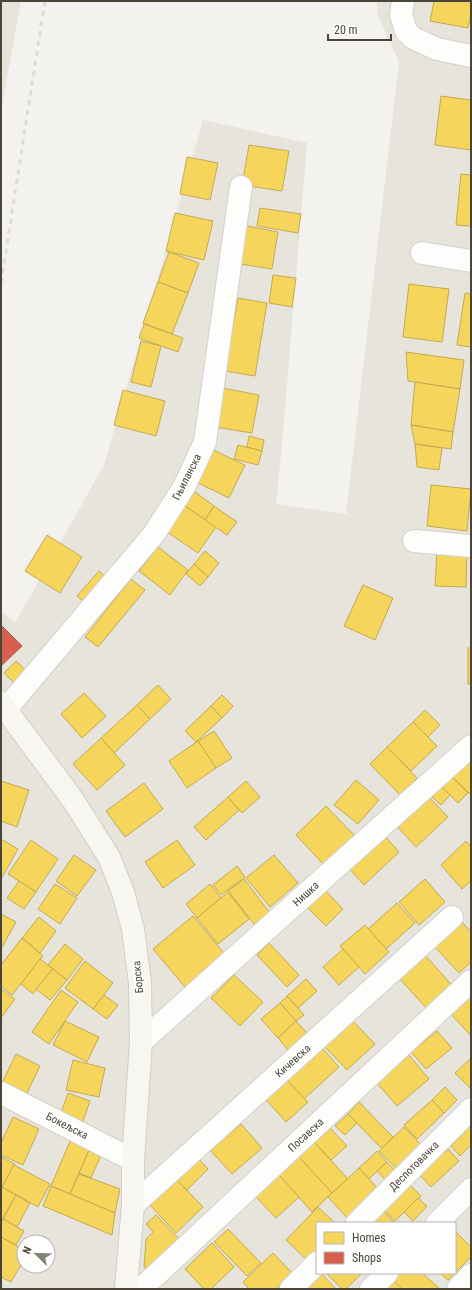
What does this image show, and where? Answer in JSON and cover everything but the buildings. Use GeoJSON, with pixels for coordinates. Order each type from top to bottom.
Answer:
{"type":"FeatureCollection","features":[{"type":"Feature","properties":{"kind":"street"},"geometry":{"type":"LineString","coordinates":[[403,1],[401,15],[406,31],[413,38],[437,49],[471,56]]}},
{"type":"Feature","properties":{"kind":"street","name":"Гњиланска"},"geometry":{"type":"LineString","coordinates":[[3,706],[154,534],[184,487],[205,442],[241,188]]}},
{"type":"Feature","properties":{"kind":"street"},"geometry":{"type":"LineString","coordinates":[[422,253],[471,261]]}},
{"type":"Feature","properties":{"kind":"street"},"geometry":{"type":"LineString","coordinates":[[414,541],[471,546]]}},
{"type":"Feature","properties":{"kind":"street","name":"Борска"},"geometry":{"type":"LineString","coordinates":[[3,706],[73,800],[109,857],[123,892],[133,929],[140,983],[142,1042],[132,1160],[133,1205],[126,1289]]}},
{"type":"Feature","properties":{"kind":"street","name":"Нишка"},"geometry":{"type":"LineString","coordinates":[[142,1042],[471,746]]}},
{"type":"Feature","properties":{"kind":"street","name":"Кичевска"},"geometry":{"type":"LineString","coordinates":[[133,1205],[452,917]]}},
{"type":"Feature","properties":{"kind":"street","name":"Посавска"},"geometry":{"type":"LineString","coordinates":[[141,1289],[471,981]]}},
{"type":"Feature","properties":{"kind":"street","name":"Бокељска"},"geometry":{"type":"LineString","coordinates":[[1,1093],[132,1160]]}},
{"type":"Feature","properties":{"kind":"street","name":"Деспотовачка"},"geometry":{"type":"LineString","coordinates":[[358,1222],[471,1109]]}},
{"type":"Feature","properties":{"kind":"street"},"geometry":{"type":"LineString","coordinates":[[438,1222],[471,1189]]}},
{"type":"Feature","properties":{"kind":"street"},"geometry":{"type":"LineString","coordinates":[[291,1289],[316,1264]]}},
{"type":"Feature","properties":{"kind":"street"},"geometry":{"type":"LineString","coordinates":[[371,1289],[386,1274]]}},
{"type":"Feature","properties":{"kind":"street"},"geometry":{"type":"LineString","coordinates":[[458,1289],[471,1276]]}},
{"type":"Feature","properties":{"kind":"shaded area"},"geometry":{"type":"Polygon","coordinates":[[[1,1],[21,1],[1,110],[1,1]]]}},
{"type":"Feature","properties":{"kind":"shaded area"},"geometry":{"type":"Polygon","coordinates":[[[377,1],[471,1],[471,1289],[1,1289],[1,611],[15,623],[104,465],[203,120],[307,143],[276,504],[346,514],[399,62],[378,16],[377,1]]]}},
{"type":"Feature","properties":{"kind":"railway"},"geometry":{"type":"LineString","coordinates":[[1,283],[45,1]]}}]}
